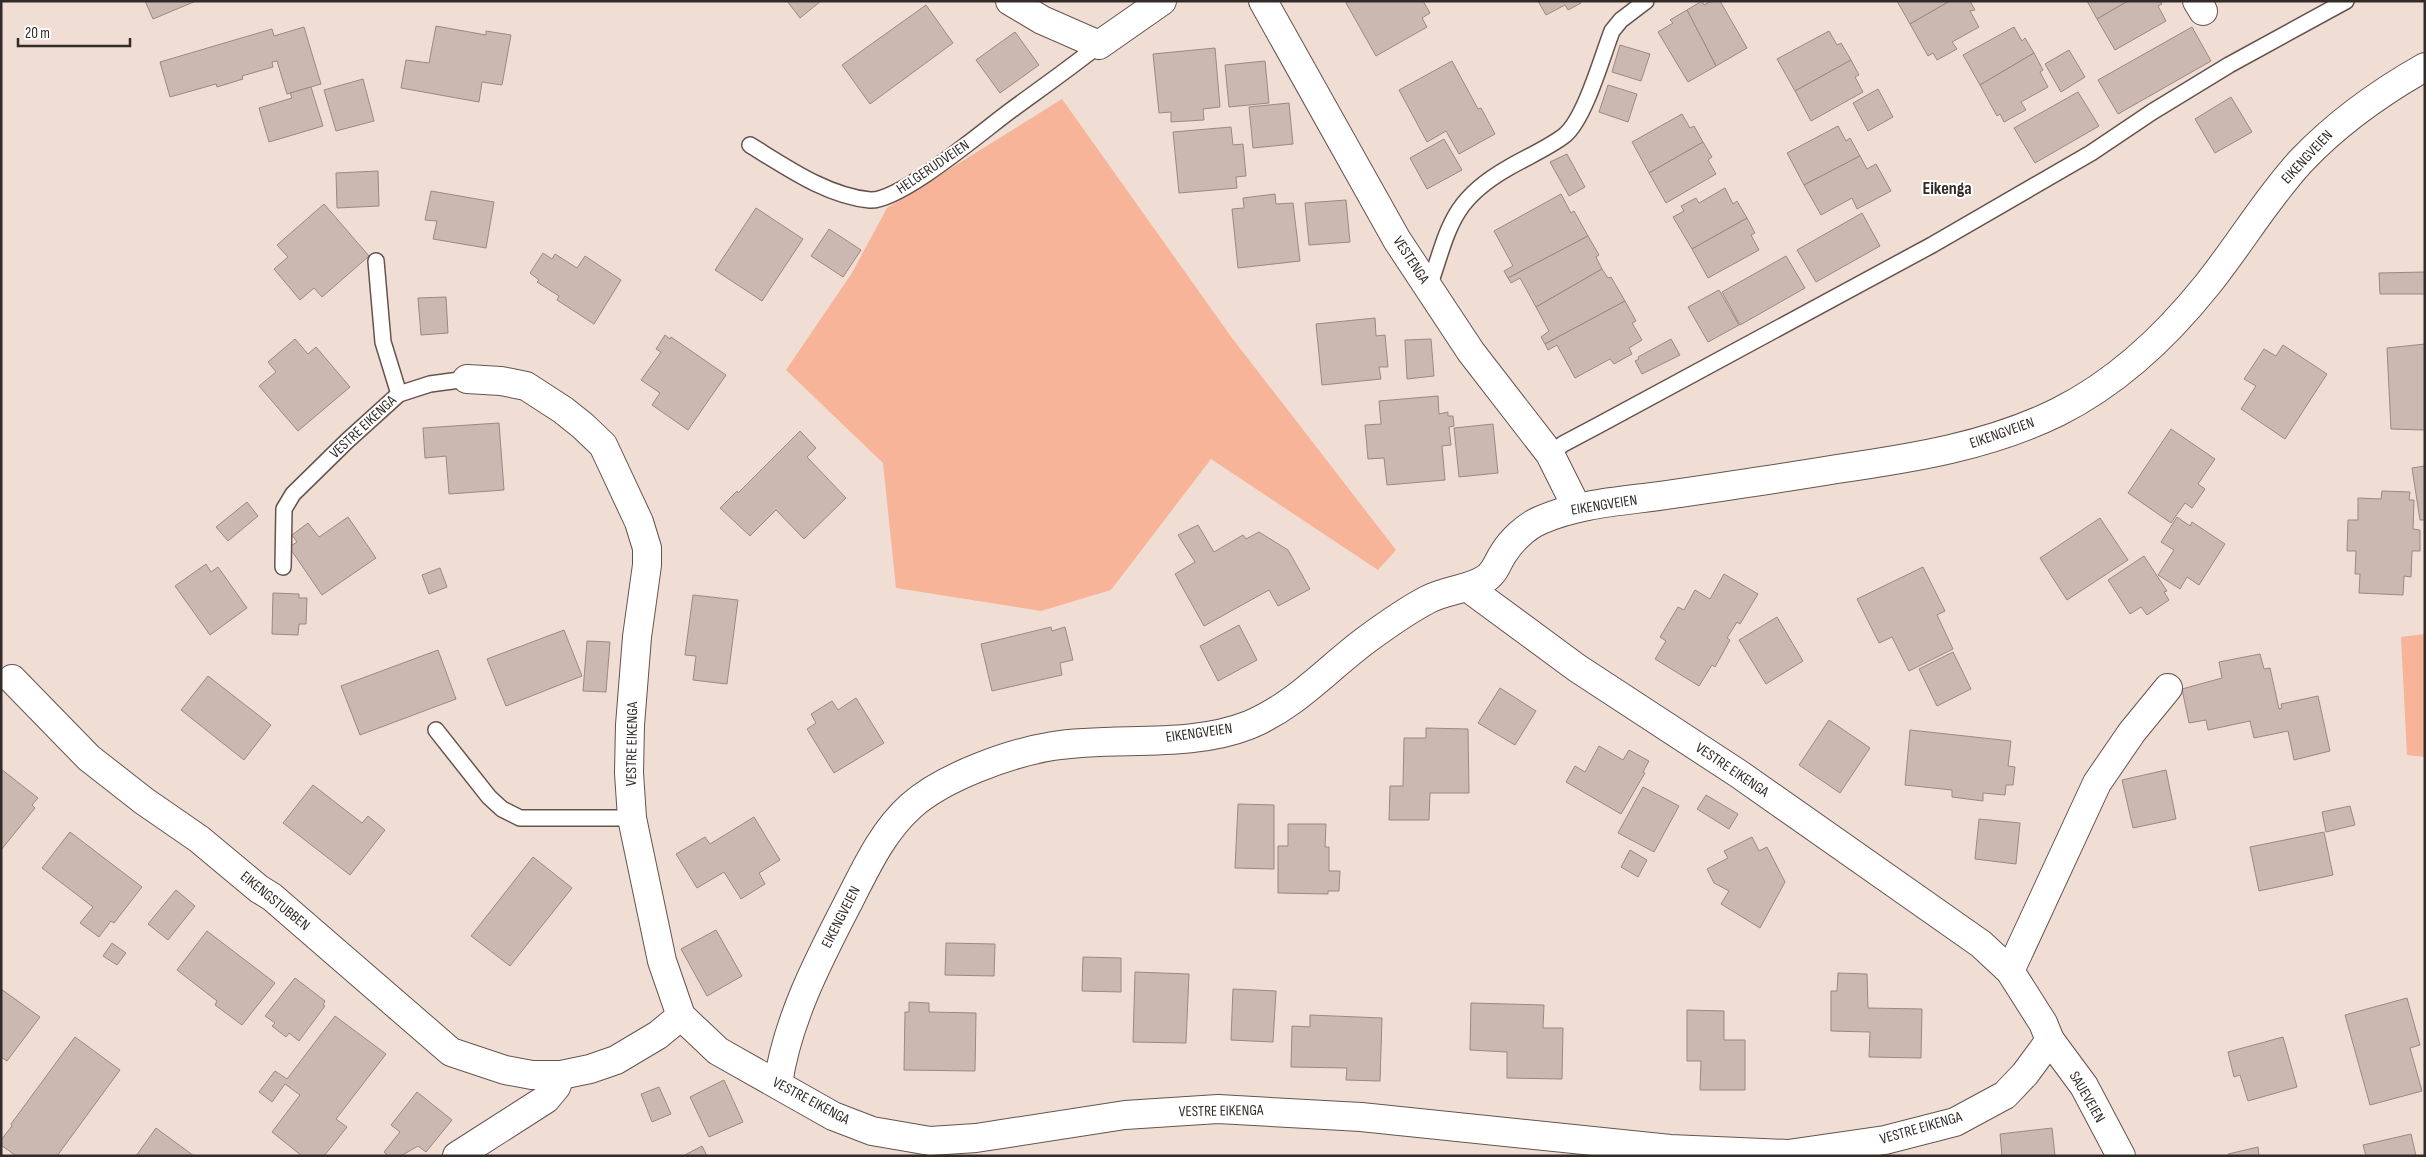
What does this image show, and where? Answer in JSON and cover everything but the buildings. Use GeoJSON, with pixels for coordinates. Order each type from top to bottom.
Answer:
{"type":"FeatureCollection","features":[{"type":"Feature","properties":{"kind":"street"},"geometry":{"type":"LineString","coordinates":[[1010,1],[1042,20],[1099,45]]}},
{"type":"Feature","properties":{"kind":"street","name":"HELGERUDVEIEN"},"geometry":{"type":"LineString","coordinates":[[1099,45],[1162,1]]}},
{"type":"Feature","properties":{"kind":"street","name":"VESTENGA"},"geometry":{"type":"LineString","coordinates":[[1263,1],[1397,240],[1471,352],[1550,454],[1577,508]]}},
{"type":"Feature","properties":{"kind":"street","name":"EIKENGVEIEN"},"geometry":{"type":"LineString","coordinates":[[778,1084],[782,1055],[822,953],[876,849],[911,806],[934,788],[986,764],[1052,746],[1180,738],[1225,732],[1246,726],[1272,714],[1302,694],[1366,640],[1431,597],[1467,587],[1489,577],[1505,550],[1527,527],[1536,521],[1577,508],[1777,479],[1950,450],[2012,432],[2062,410],[2146,351],[2206,286],[2271,196],[2300,162],[2338,124],[2380,93],[2425,67]]}},
{"type":"Feature","properties":{"kind":"street","name":"VESTRE EIKENGA"},"geometry":{"type":"LineString","coordinates":[[467,379],[501,381],[526,386],[563,410],[583,426],[603,445],[630,498],[639,522],[647,548],[647,565],[637,637],[630,724],[629,773],[632,818],[641,866],[659,936],[662,961],[681,1016],[718,1051],[841,1119],[872,1130],[930,1140],[976,1138],[1125,1116],[1218,1109],[1361,1117],[1670,1149],[1788,1154],[1885,1140],[1955,1122],[2005,1095],[2025,1074],[2050,1040],[2043,1023],[2010,971],[1981,944],[1739,774],[1577,668],[1467,587]]}},
{"type":"Feature","properties":{"kind":"street","name":"EIKENGSTUBBEN"},"geometry":{"type":"LineString","coordinates":[[12,679],[90,758],[144,801],[199,838],[272,898],[451,1052],[505,1070],[532,1075],[561,1075],[590,1069],[616,1060],[658,1035],[681,1016]]}},
{"type":"Feature","properties":{"kind":"street"},"geometry":{"type":"LineString","coordinates":[[2010,971],[2097,783],[2132,732],[2168,688]]}},
{"type":"Feature","properties":{"kind":"street","name":"SAUEVEIEN"},"geometry":{"type":"LineString","coordinates":[[2050,1040],[2084,1086],[2120,1156]]}},
{"type":"Feature","properties":{"kind":"street"},"geometry":{"type":"LineString","coordinates":[[457,1156],[546,1099],[561,1075]]}},
{"type":"Feature","properties":{"kind":"lane"},"geometry":{"type":"LineString","coordinates":[[1428,287],[1448,230],[1458,210],[1471,193],[1496,174],[1565,135],[1576,121],[1612,31],[1621,20],[1646,1]]}},
{"type":"Feature","properties":{"kind":"lane"},"geometry":{"type":"LineString","coordinates":[[1550,454],[1563,444],[1932,245],[2091,153],[2152,112],[2229,65],[2346,1]]}},
{"type":"Feature","properties":{"kind":"lane","name":"HELGERUDVEIEN"},"geometry":{"type":"LineString","coordinates":[[750,145],[802,176],[853,196],[872,200],[893,194],[966,145],[1099,45]]}},
{"type":"Feature","properties":{"kind":"lane"},"geometry":{"type":"LineString","coordinates":[[376,262],[382,342],[399,394]]}},
{"type":"Feature","properties":{"kind":"lane","name":"VESTRE EIKENGA"},"geometry":{"type":"LineString","coordinates":[[283,567],[284,509],[294,494],[346,441],[399,394],[430,384],[467,379]]}},
{"type":"Feature","properties":{"kind":"lane"},"geometry":{"type":"LineString","coordinates":[[436,730],[489,797],[502,809],[520,818],[632,818]]}},
{"type":"Feature","properties":{"kind":"shaded area"},"geometry":{"type":"Polygon","coordinates":[[[1062,99],[1232,338],[1396,550],[1378,570],[1211,459],[1111,590],[1041,611],[896,588],[883,463],[786,370],[852,273],[887,208],[1062,99]]]}},
{"type":"Feature","properties":{"kind":"shaded area"},"geometry":{"type":"Polygon","coordinates":[[[2425,634],[2425,757],[2407,755],[2401,637],[2425,634]]]}},
{"type":"Feature","properties":{"kind":"district","name":"Eikenga"},"geometry":{"type":"Point","coordinates":[1947,188]}}]}
